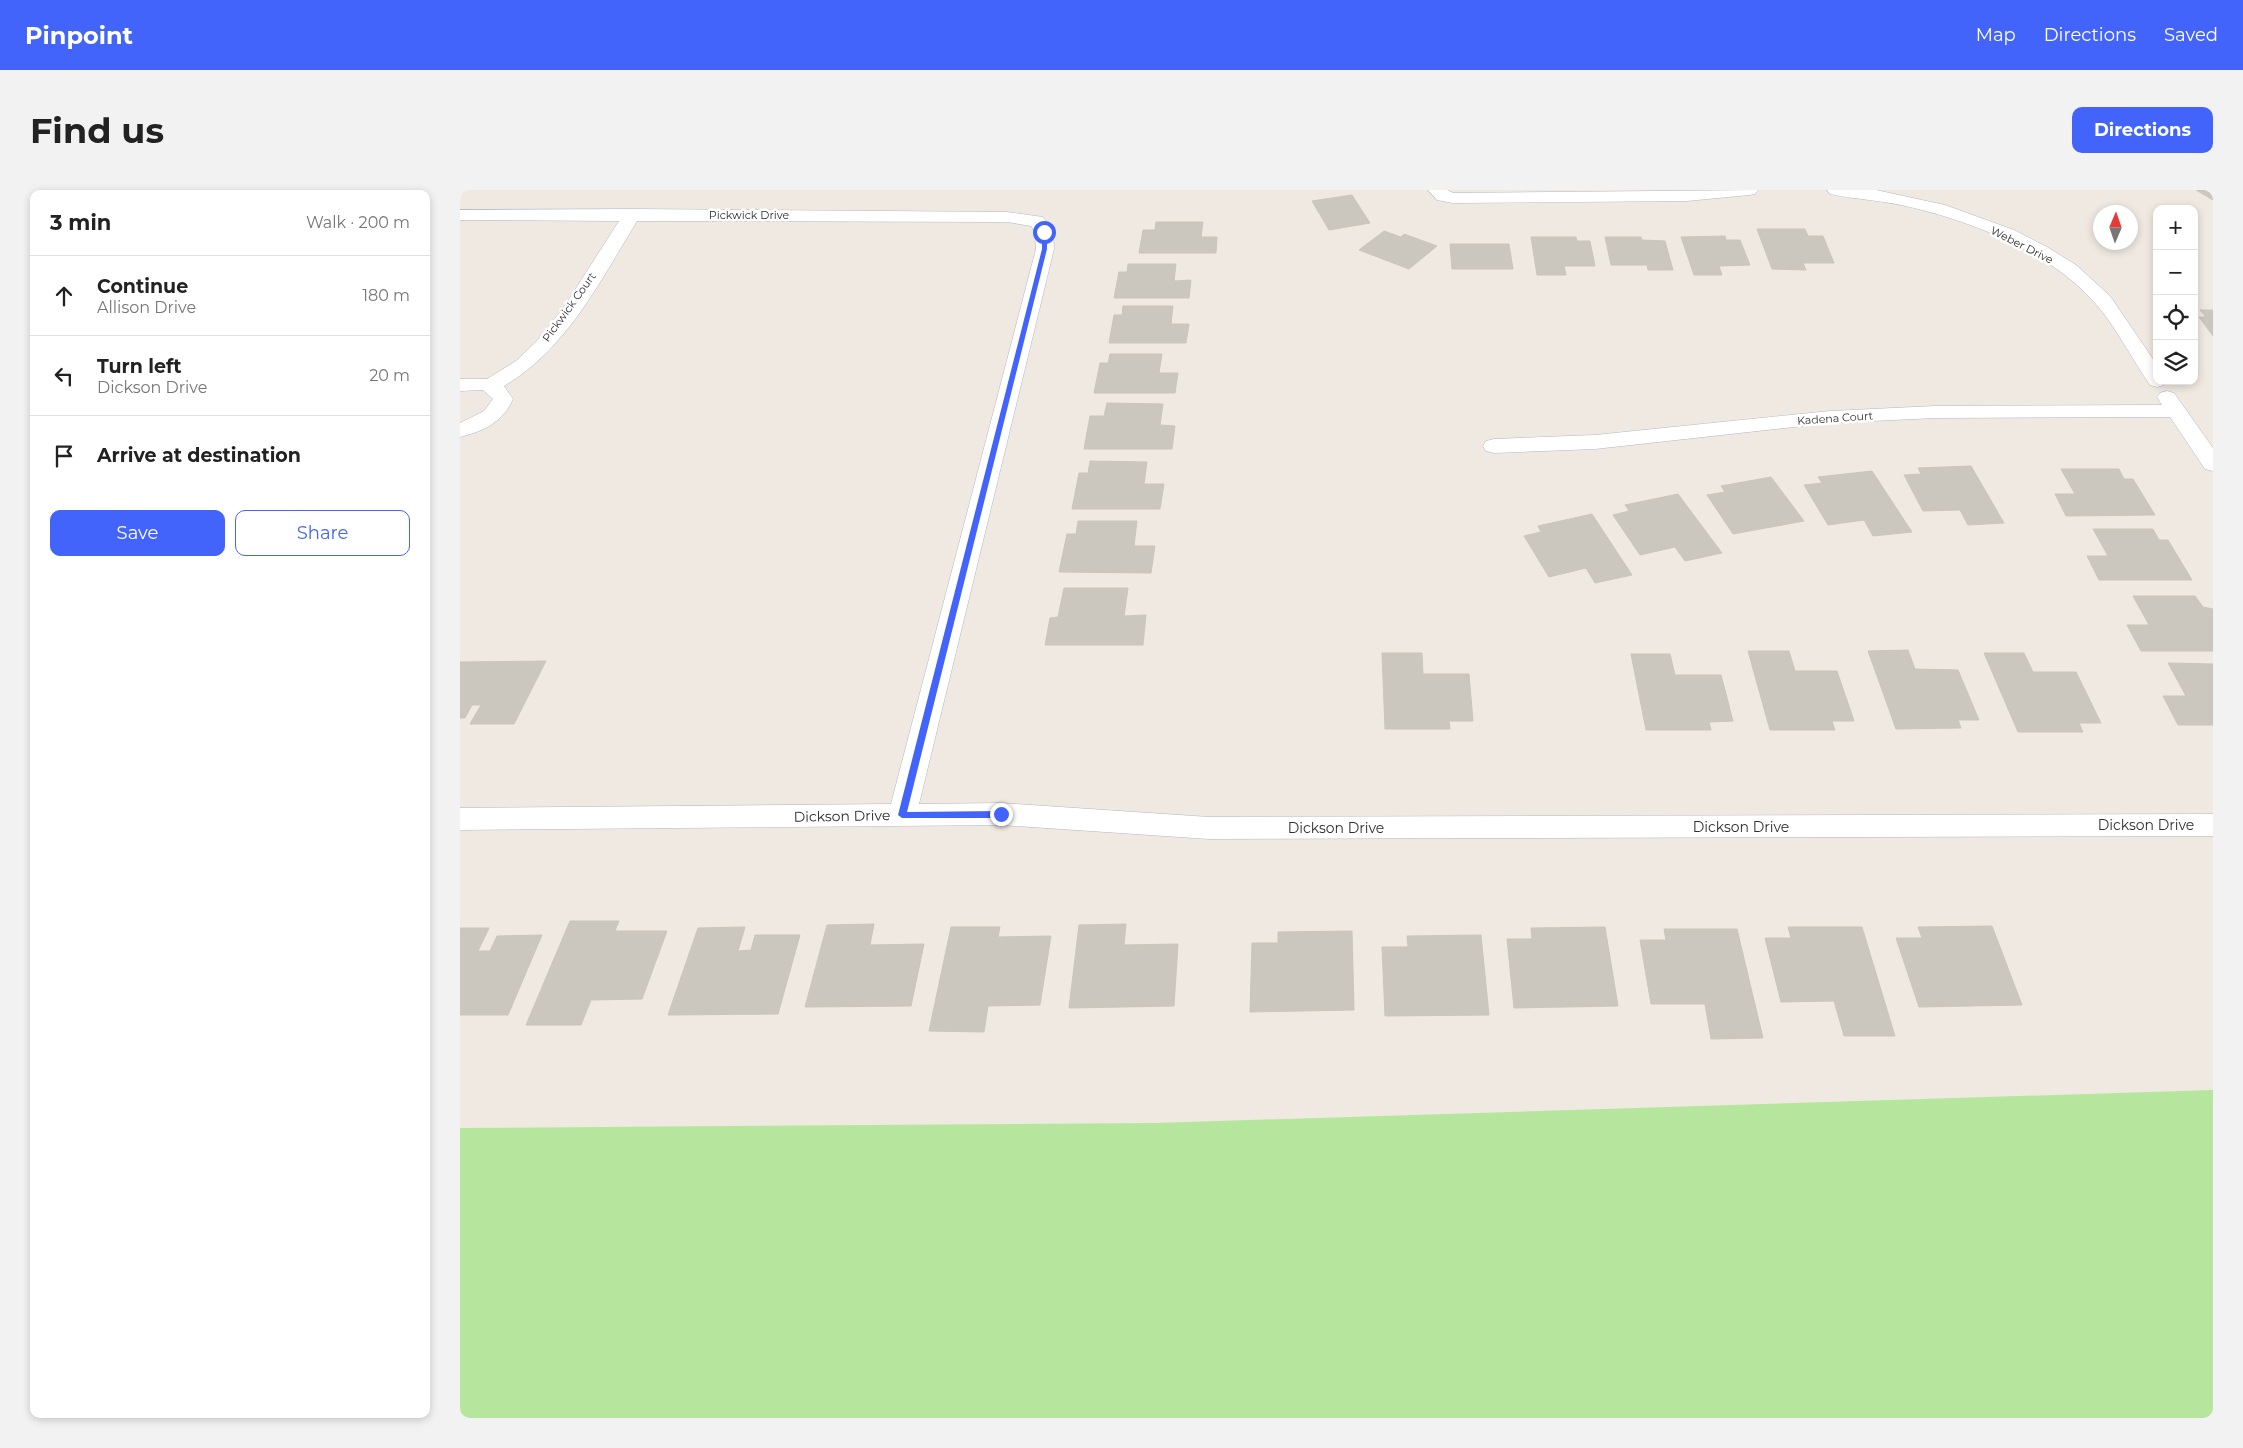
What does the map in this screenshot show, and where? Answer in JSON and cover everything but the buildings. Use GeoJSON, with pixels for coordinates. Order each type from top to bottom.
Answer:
{"type":"FeatureCollection","features":[{"type":"Feature","properties":{"kind":"street"},"geometry":{"type":"LineString","coordinates":[[1437,190],[1443,196],[1453,198],[1687,196],[1749,190]]}},
{"type":"Feature","properties":{"kind":"street","name":"Weber Drive"},"geometry":{"type":"LineString","coordinates":[[1836,190],[1896,198],[1945,212],[1985,226],[2037,250],[2067,268],[2094,291],[2110,310],[2153,375]]}},
{"type":"Feature","properties":{"kind":"street","name":"Pickwick Court"},"geometry":{"type":"LineString","coordinates":[[491,386],[526,362],[556,329],[576,302],[632,214]]}},
{"type":"Feature","properties":{"kind":"street","name":"Pickwick Drive"},"geometry":{"type":"LineString","coordinates":[[460,215],[949,216],[1007,217],[1037,221],[1044,232],[1045,249],[902,815]]}},
{"type":"Feature","properties":{"kind":"street"},"geometry":{"type":"LineString","coordinates":[[460,385],[477,384],[491,386],[500,391],[503,399],[500,408],[490,418],[460,430]]}},
{"type":"Feature","properties":{"kind":"street","name":"Weber Drive"},"geometry":{"type":"LineString","coordinates":[[2160,385],[2213,464]]}},
{"type":"Feature","properties":{"kind":"street","name":"Kadena Court"},"geometry":{"type":"LineString","coordinates":[[1494,446],[1595,442],[1744,425],[1839,417],[1936,412],[2177,411]]}},
{"type":"Feature","properties":{"kind":"street","name":"Dickson Drive"},"geometry":{"type":"LineString","coordinates":[[460,819],[1001,814],[1209,828],[2213,825]]}},
{"type":"Feature","properties":{"kind":"green space"},"geometry":{"type":"Polygon","coordinates":[[[2213,1090],[2213,1418],[460,1418],[460,1128],[1155,1123],[2213,1090]]]}},
{"type":"Feature","properties":{"kind":"route"},"geometry":{"type":"LineString","coordinates":[[1001,814],[902,815],[1045,249],[1044,232]]}}]}
